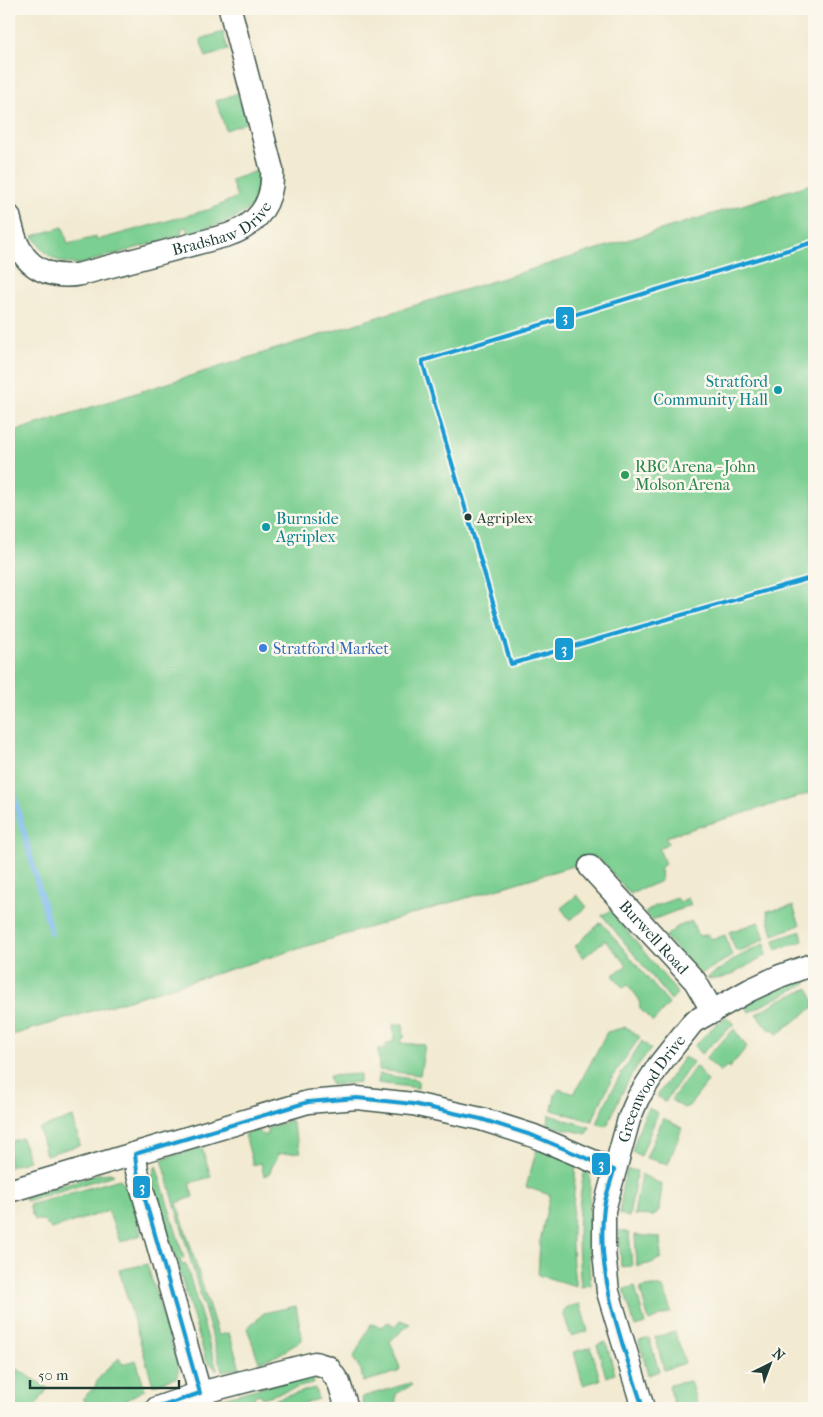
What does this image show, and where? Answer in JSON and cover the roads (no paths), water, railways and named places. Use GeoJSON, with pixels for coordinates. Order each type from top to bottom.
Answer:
{"type":"FeatureCollection","features":[{"type":"Feature","properties":{"kind":"street","name":"Bradshaw Drive"},"geometry":{"type":"LineString","coordinates":[[9,216],[17,243],[30,262],[43,271],[65,276],[122,264],[239,232],[256,219],[263,211],[271,191],[272,170],[230,9]]}},
{"type":"Feature","properties":{"kind":"street","name":"Burwell Road"},"geometry":{"type":"LineString","coordinates":[[590,867],[695,981],[713,1012]]}},
{"type":"Feature","properties":{"kind":"street","name":"Greenwood Drive"},"geometry":{"type":"LineString","coordinates":[[643,1408],[608,1292],[604,1252],[604,1210],[629,1119],[638,1098],[659,1065],[694,1022],[750,990],[780,976],[814,964]]}},
{"type":"Feature","properties":{"kind":"street"},"geometry":{"type":"LineString","coordinates":[[9,1191],[308,1102],[356,1098],[413,1104],[481,1119],[534,1136],[614,1170]]}},
{"type":"Feature","properties":{"kind":"street"},"geometry":{"type":"LineString","coordinates":[[135,1154],[137,1171],[200,1393]]}},
{"type":"Feature","properties":{"kind":"street"},"geometry":{"type":"LineString","coordinates":[[157,1408],[200,1393],[315,1363],[328,1367],[339,1383],[346,1408]]}},
{"type":"Feature","properties":{"kind":"waterway"},"geometry":{"type":"LineString","coordinates":[[9,777],[51,933]]}},
{"type":"Feature","properties":{"kind":"place","name":"Stratford Community Hall"},"geometry":{"type":"Point","coordinates":[778,390]}},
{"type":"Feature","properties":{"kind":"place","name":"RBC Arena - John Molson Arena"},"geometry":{"type":"Point","coordinates":[625,475]}},
{"type":"Feature","properties":{"kind":"place","name":"Agriplex"},"geometry":{"type":"Point","coordinates":[468,517]}},
{"type":"Feature","properties":{"kind":"place","name":"Burnside Agriplex"},"geometry":{"type":"Point","coordinates":[266,527]}},
{"type":"Feature","properties":{"kind":"place","name":"Stratford Market"},"geometry":{"type":"Point","coordinates":[263,648]}}]}
